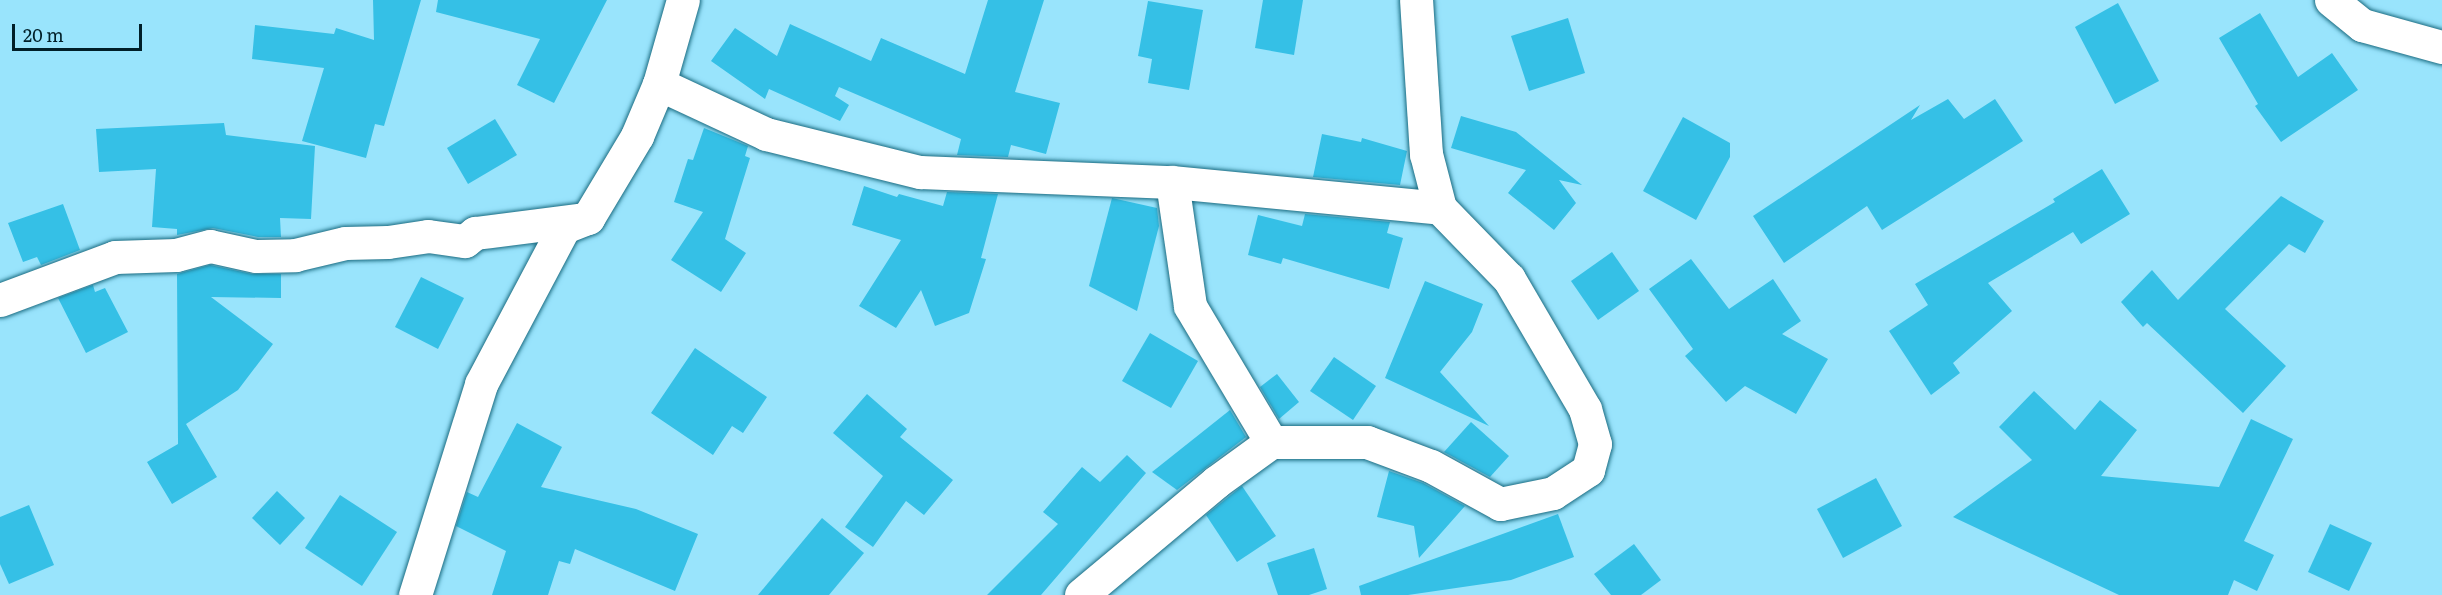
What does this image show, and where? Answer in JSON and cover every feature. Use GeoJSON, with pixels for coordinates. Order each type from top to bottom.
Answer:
{"type":"FeatureCollection","features":[{"type":"Feature","properties":{"kind":"street"},"geometry":{"type":"LineString","coordinates":[[415,595],[481,384],[564,227],[588,218],[637,136],[659,84],[683,0]]}},
{"type":"Feature","properties":{"kind":"street"},"geometry":{"type":"LineString","coordinates":[[1081,595],[1216,482],[1271,442],[1367,442],[1431,466],[1500,504],[1553,493],[1588,470],[1594,444],[1585,409],[1509,279],[1440,208],[1425,154],[1416,0]]}},
{"type":"Feature","properties":{"kind":"street"},"geometry":{"type":"LineString","coordinates":[[2331,0],[2362,25],[2442,47]]}},
{"type":"Feature","properties":{"kind":"street"},"geometry":{"type":"LineString","coordinates":[[659,84],[766,134],[920,172],[1172,182],[1440,208]]}},
{"type":"Feature","properties":{"kind":"street"},"geometry":{"type":"LineString","coordinates":[[1172,182],[1190,306],[1271,442]]}},
{"type":"Feature","properties":{"kind":"street"},"geometry":{"type":"LineString","coordinates":[[0,300],[115,257],[176,255],[210,246],[256,256],[295,255],[345,243],[388,242],[428,236],[465,241],[475,233],[588,218]]}},
{"type":"Feature","properties":{"kind":"building"},"geometry":{"type":"Polygon","coordinates":[[[373,0],[421,0],[384,126],[375,124],[366,158],[302,141],[324,68],[252,59],[255,25],[334,34],[336,28],[374,40],[373,0]]]}},
{"type":"Feature","properties":{"kind":"building"},"geometry":{"type":"Polygon","coordinates":[[[438,0],[607,0],[554,103],[517,85],[540,39],[436,12],[438,0]]]}},
{"type":"Feature","properties":{"kind":"building"},"geometry":{"type":"Polygon","coordinates":[[[988,0],[1044,0],[1015,92],[1060,103],[1046,154],[1011,145],[1008,157],[957,155],[961,139],[839,87],[835,96],[849,105],[840,121],[769,89],[765,99],[711,61],[735,28],[777,56],[790,24],[871,61],[881,38],[965,74],[988,0]]]}},
{"type":"Feature","properties":{"kind":"building"},"geometry":{"type":"Polygon","coordinates":[[[1263,0],[1303,0],[1294,55],[1255,48],[1263,0]]]}},
{"type":"Feature","properties":{"kind":"building"},"geometry":{"type":"Polygon","coordinates":[[[1148,1],[1203,10],[1189,90],[1148,83],[1152,59],[1138,56],[1148,1]]]}},
{"type":"Feature","properties":{"kind":"building"},"geometry":{"type":"Polygon","coordinates":[[[2118,3],[2159,81],[2115,104],[2075,27],[2118,3]]]}},
{"type":"Feature","properties":{"kind":"building"},"geometry":{"type":"Polygon","coordinates":[[[2260,13],[2298,77],[2332,53],[2358,90],[2281,142],[2255,106],[2258,104],[2219,38],[2260,13]]]}},
{"type":"Feature","properties":{"kind":"building"},"geometry":{"type":"Polygon","coordinates":[[[1568,18],[1585,73],[1529,91],[1511,36],[1568,18]]]}},
{"type":"Feature","properties":{"kind":"building"},"geometry":{"type":"Polygon","coordinates":[[[1948,99],[1964,119],[1995,99],[2023,141],[1882,230],[1867,206],[1784,263],[1753,216],[1920,105],[1911,120],[1948,99]]]}},
{"type":"Feature","properties":{"kind":"building"},"geometry":{"type":"Polygon","coordinates":[[[1461,116],[1516,132],[1582,185],[1559,180],[1576,203],[1554,230],[1508,193],[1526,170],[1451,148],[1461,116]]]}},
{"type":"Feature","properties":{"kind":"building"},"geometry":{"type":"Polygon","coordinates":[[[1683,117],[1730,143],[1730,157],[1696,220],[1643,191],[1683,117]]]}},
{"type":"Feature","properties":{"kind":"building"},"geometry":{"type":"Polygon","coordinates":[[[495,119],[517,155],[468,184],[447,148],[495,119]]]}},
{"type":"Feature","properties":{"kind":"building"},"geometry":{"type":"Polygon","coordinates":[[[224,123],[226,135],[315,146],[311,219],[280,218],[281,237],[258,237],[213,228],[177,235],[177,229],[152,227],[156,169],[99,172],[96,129],[224,123]]]}},
{"type":"Feature","properties":{"kind":"building"},"geometry":{"type":"Polygon","coordinates":[[[704,128],[748,146],[745,156],[750,158],[725,239],[746,253],[721,292],[671,260],[703,212],[674,202],[688,159],[693,160],[704,128]]]}},
{"type":"Feature","properties":{"kind":"building"},"geometry":{"type":"Polygon","coordinates":[[[1322,134],[1361,142],[1362,138],[1407,151],[1400,185],[1313,177],[1322,134]]]}},
{"type":"Feature","properties":{"kind":"building"},"geometry":{"type":"Polygon","coordinates":[[[2102,169],[2130,214],[2081,244],[2073,232],[1988,283],[2012,311],[1953,363],[1960,373],[1931,395],[1889,331],[1928,305],[1915,284],[2055,202],[2053,199],[2102,169]]]}},
{"type":"Feature","properties":{"kind":"building"},"geometry":{"type":"Polygon","coordinates":[[[864,186],[897,197],[899,194],[943,206],[947,192],[998,194],[981,258],[986,259],[969,313],[935,326],[921,290],[896,328],[859,306],[901,240],[852,225],[864,186]]]}},
{"type":"Feature","properties":{"kind":"building"},"geometry":{"type":"Polygon","coordinates":[[[2281,196],[2324,221],[2305,253],[2289,244],[2225,309],[2286,366],[2243,413],[2147,323],[2143,327],[2121,302],[2152,270],[2178,300],[2281,196]]]}},
{"type":"Feature","properties":{"kind":"building"},"geometry":{"type":"Polygon","coordinates":[[[1112,198],[1157,208],[1159,226],[1137,311],[1089,286],[1112,198]]]}},
{"type":"Feature","properties":{"kind":"building"},"geometry":{"type":"Polygon","coordinates":[[[63,204],[80,250],[41,265],[37,257],[23,262],[8,223],[63,204]]]}},
{"type":"Feature","properties":{"kind":"building"},"geometry":{"type":"Polygon","coordinates":[[[1305,214],[1390,222],[1387,233],[1403,238],[1389,289],[1283,258],[1281,264],[1248,255],[1258,215],[1302,226],[1305,214]]]}},
{"type":"Feature","properties":{"kind":"building"},"geometry":{"type":"Polygon","coordinates":[[[1612,252],[1639,291],[1598,320],[1571,281],[1612,252]]]}},
{"type":"Feature","properties":{"kind":"building"},"geometry":{"type":"Polygon","coordinates":[[[1691,259],[1729,309],[1773,279],[1801,321],[1782,334],[1828,359],[1796,414],[1745,386],[1726,402],[1685,356],[1693,349],[1649,289],[1691,259]]]}},
{"type":"Feature","properties":{"kind":"building"},"geometry":{"type":"Polygon","coordinates":[[[210,265],[252,274],[281,274],[281,298],[211,297],[273,344],[238,390],[186,424],[217,477],[172,504],[147,462],[178,444],[177,274],[210,265]]]}},
{"type":"Feature","properties":{"kind":"building"},"geometry":{"type":"Polygon","coordinates":[[[421,277],[464,298],[438,349],[395,327],[421,277]]]}},
{"type":"Feature","properties":{"kind":"building"},"geometry":{"type":"Polygon","coordinates":[[[1425,281],[1483,304],[1472,332],[1440,372],[1489,426],[1385,378],[1425,281]]]}},
{"type":"Feature","properties":{"kind":"building"},"geometry":{"type":"Polygon","coordinates":[[[93,285],[95,292],[105,288],[128,332],[86,353],[58,298],[93,285]]]}},
{"type":"Feature","properties":{"kind":"building"},"geometry":{"type":"Polygon","coordinates":[[[1150,333],[1198,361],[1171,408],[1122,381],[1150,333]]]}},
{"type":"Feature","properties":{"kind":"building"},"geometry":{"type":"Polygon","coordinates":[[[695,348],[767,397],[743,433],[732,426],[713,455],[651,413],[695,348]]]}},
{"type":"Feature","properties":{"kind":"building"},"geometry":{"type":"Polygon","coordinates":[[[1334,357],[1376,386],[1353,420],[1310,391],[1334,357]]]}},
{"type":"Feature","properties":{"kind":"building"},"geometry":{"type":"Polygon","coordinates":[[[1277,374],[1299,402],[1279,419],[1260,387],[1277,374]]]}},
{"type":"Feature","properties":{"kind":"building"},"geometry":{"type":"Polygon","coordinates":[[[2034,391],[2075,430],[2100,400],[2137,430],[2101,476],[2219,487],[2251,419],[2293,439],[2244,541],[2274,555],[2257,591],[2234,580],[2228,595],[2119,595],[1953,517],[2032,460],[1999,427],[2034,391]]]}},
{"type":"Feature","properties":{"kind":"building"},"geometry":{"type":"Polygon","coordinates":[[[867,394],[907,429],[900,437],[953,480],[924,515],[906,501],[873,547],[845,527],[883,476],[833,433],[867,394]]]}},
{"type":"Feature","properties":{"kind":"building"},"geometry":{"type":"Polygon","coordinates":[[[1230,410],[1246,437],[1177,490],[1152,472],[1230,410]]]}},
{"type":"Feature","properties":{"kind":"building"},"geometry":{"type":"Polygon","coordinates":[[[1471,422],[1509,456],[1490,477],[1444,452],[1471,422]]]}},
{"type":"Feature","properties":{"kind":"building"},"geometry":{"type":"Polygon","coordinates":[[[517,423],[562,447],[541,487],[636,509],[698,534],[675,591],[575,549],[570,564],[559,561],[548,595],[492,595],[506,551],[456,526],[467,492],[478,497],[517,423]]]}},
{"type":"Feature","properties":{"kind":"building"},"geometry":{"type":"Polygon","coordinates":[[[1127,455],[1146,473],[1041,595],[987,595],[1058,524],[1043,512],[1082,467],[1100,482],[1127,455]]]}},
{"type":"Feature","properties":{"kind":"building"},"geometry":{"type":"Polygon","coordinates":[[[1389,471],[1423,483],[1465,506],[1419,558],[1414,526],[1377,517],[1389,471]]]}},
{"type":"Feature","properties":{"kind":"building"},"geometry":{"type":"Polygon","coordinates":[[[1876,478],[1902,526],[1843,558],[1817,509],[1876,478]]]}},
{"type":"Feature","properties":{"kind":"building"},"geometry":{"type":"Polygon","coordinates":[[[1242,486],[1276,536],[1237,562],[1206,515],[1242,486]]]}},
{"type":"Feature","properties":{"kind":"building"},"geometry":{"type":"Polygon","coordinates":[[[277,491],[305,518],[280,545],[252,518],[277,491]]]}},
{"type":"Feature","properties":{"kind":"building"},"geometry":{"type":"Polygon","coordinates":[[[340,495],[397,532],[362,586],[305,548],[340,495]]]}},
{"type":"Feature","properties":{"kind":"building"},"geometry":{"type":"Polygon","coordinates":[[[29,505],[54,565],[9,584],[0,564],[0,517],[29,505]]]}},
{"type":"Feature","properties":{"kind":"building"},"geometry":{"type":"Polygon","coordinates":[[[1558,514],[1574,557],[1511,580],[1408,595],[1361,595],[1359,586],[1558,514]]]}},
{"type":"Feature","properties":{"kind":"building"},"geometry":{"type":"Polygon","coordinates":[[[822,518],[864,553],[829,595],[758,595],[822,518]]]}},
{"type":"Feature","properties":{"kind":"building"},"geometry":{"type":"Polygon","coordinates":[[[2330,524],[2372,543],[2349,591],[2308,572],[2330,524]]]}},
{"type":"Feature","properties":{"kind":"building"},"geometry":{"type":"Polygon","coordinates":[[[1634,544],[1661,580],[1641,595],[1611,595],[1594,574],[1634,544]]]}},
{"type":"Feature","properties":{"kind":"building"},"geometry":{"type":"Polygon","coordinates":[[[1314,548],[1327,589],[1309,595],[1278,595],[1267,563],[1314,548]]]}}]}
